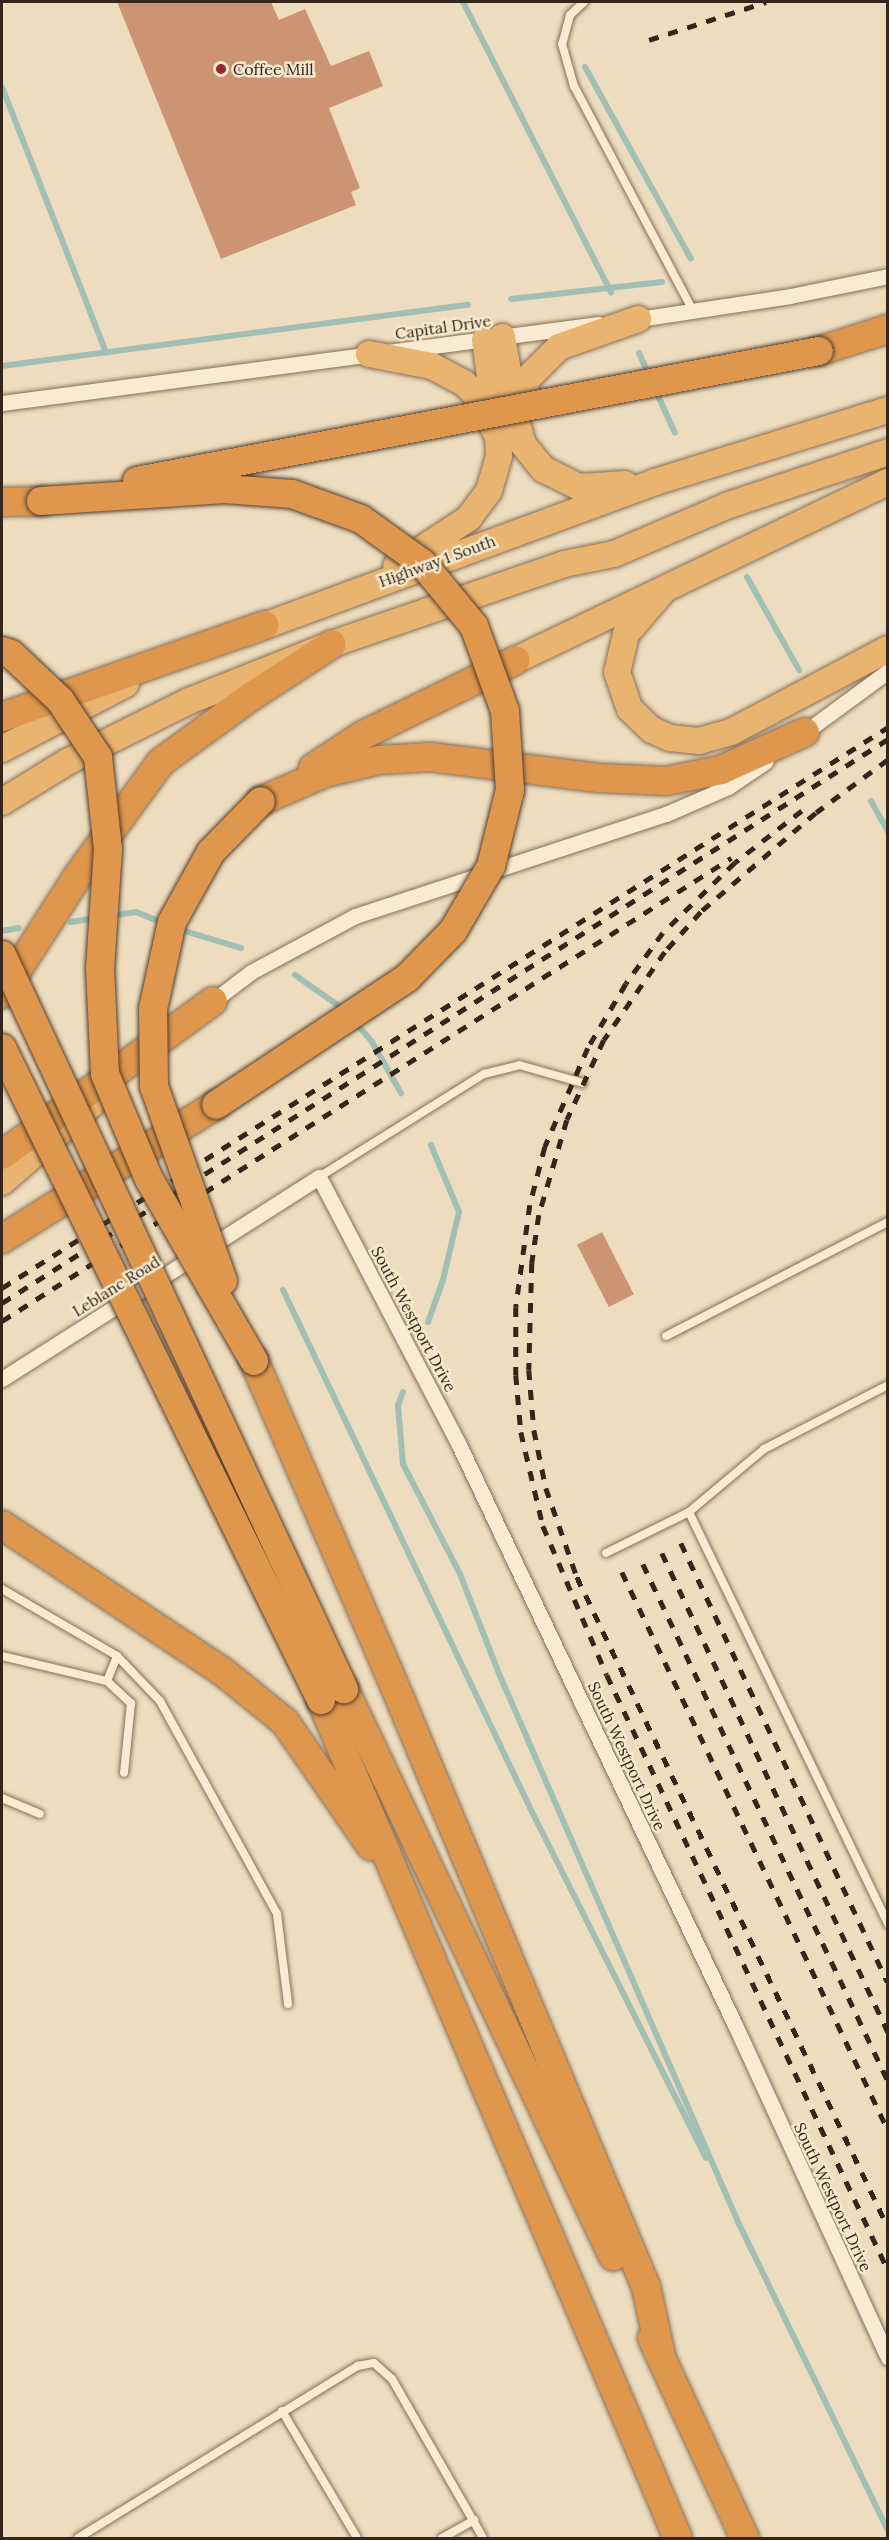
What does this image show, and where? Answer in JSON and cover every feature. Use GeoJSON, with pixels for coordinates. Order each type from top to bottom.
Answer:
{"type":"FeatureCollection","features":[{"type":"Feature","properties":{"kind":"highway"},"geometry":{"type":"LineString","coordinates":[[364,588],[469,518],[489,491],[507,430],[528,378],[559,347],[638,320]]}},
{"type":"Feature","properties":{"kind":"highway"},"geometry":{"type":"LineString","coordinates":[[819,351],[888,329]]}},
{"type":"Feature","properties":{"kind":"highway"},"geometry":{"type":"LineString","coordinates":[[493,339],[507,430]]}},
{"type":"Feature","properties":{"kind":"highway"},"geometry":{"type":"LineString","coordinates":[[41,501],[575,395],[888,340]]}},
{"type":"Feature","properties":{"kind":"highway"},"geometry":{"type":"LineString","coordinates":[[369,354],[432,366],[464,383],[523,444],[543,469],[579,487],[655,482]]}},
{"type":"Feature","properties":{"kind":"highway","name":"Highway 1 South"},"geometry":{"type":"LineString","coordinates":[[2,749],[113,690],[264,625],[655,482],[888,410]]}},
{"type":"Feature","properties":{"kind":"highway"},"geometry":{"type":"LineString","coordinates":[[2,802],[67,762],[189,701],[332,644],[564,564],[614,554],[729,505],[888,452]]}},
{"type":"Feature","properties":{"kind":"highway"},"geometry":{"type":"LineString","coordinates":[[661,2356],[646,2287],[387,1668],[254,1361],[182,1173],[154,1086],[153,1010],[172,922],[211,852],[261,801],[363,735],[888,482]]}},
{"type":"Feature","properties":{"kind":"highway"},"geometry":{"type":"LineString","coordinates":[[2,502],[225,489],[292,494],[361,519],[422,563],[474,626],[505,711],[510,790],[491,867],[453,931],[407,978],[216,1105],[2,1239]]}},
{"type":"Feature","properties":{"kind":"highway"},"geometry":{"type":"LineString","coordinates":[[662,592],[626,634],[617,672],[630,709],[652,730],[670,738],[699,741],[731,732],[888,649]]}},
{"type":"Feature","properties":{"kind":"highway"},"geometry":{"type":"LineString","coordinates":[[2,717],[264,625]]}},
{"type":"Feature","properties":{"kind":"highway"},"geometry":{"type":"LineString","coordinates":[[2,994],[77,877],[162,762],[252,696],[332,644]]}},
{"type":"Feature","properties":{"kind":"highway"},"geometry":{"type":"LineString","coordinates":[[2,651],[11,654],[60,700],[98,757],[108,849],[100,968],[105,1074],[149,1179],[254,1361]]}},
{"type":"Feature","properties":{"kind":"highway"},"geometry":{"type":"LineString","coordinates":[[261,801],[325,773],[379,760],[430,757],[599,778],[666,781],[721,770],[805,732]]}},
{"type":"Feature","properties":{"kind":"highway"},"geometry":{"type":"LineString","coordinates":[[2,956],[332,1694],[405,1895],[678,2538]]}},
{"type":"Feature","properties":{"kind":"highway"},"geometry":{"type":"LineString","coordinates":[[2,1155],[213,1001]]}},
{"type":"Feature","properties":{"kind":"highway"},"geometry":{"type":"LineString","coordinates":[[2,1182],[213,1001]]}},
{"type":"Feature","properties":{"kind":"highway"},"geometry":{"type":"LineString","coordinates":[[2,1048],[332,1694],[661,2356],[745,2538]]}},
{"type":"Feature","properties":{"kind":"highway"},"geometry":{"type":"LineString","coordinates":[[4,1526],[222,1671],[285,1722],[405,1895]]}},
{"type":"Feature","properties":{"kind":"street","name":"Capital Drive"},"geometry":{"type":"LineString","coordinates":[[2,403],[638,320],[888,276]]}},
{"type":"Feature","properties":{"kind":"street"},"geometry":{"type":"LineString","coordinates":[[213,1001],[260,966],[355,916],[666,814],[728,787],[888,671]]}},
{"type":"Feature","properties":{"kind":"street","name":"Leblanc Road"},"geometry":{"type":"LineString","coordinates":[[2,1379],[249,1224],[319,1177]]}},
{"type":"Feature","properties":{"kind":"street","name":"South Westport Drive"},"geometry":{"type":"LineString","coordinates":[[319,1177],[459,1444],[735,2025],[888,2358]]}},
{"type":"Feature","properties":{"kind":"lane"},"geometry":{"type":"LineString","coordinates":[[584,2],[570,15],[562,44],[574,86],[693,311]]}},
{"type":"Feature","properties":{"kind":"lane"},"geometry":{"type":"LineString","coordinates":[[319,1177],[484,1074],[519,1065],[583,1083]]}},
{"type":"Feature","properties":{"kind":"lane"},"geometry":{"type":"LineString","coordinates":[[666,1336],[888,1222]]}},
{"type":"Feature","properties":{"kind":"lane"},"geometry":{"type":"LineString","coordinates":[[606,1553],[689,1512],[764,1449],[888,1385]]}},
{"type":"Feature","properties":{"kind":"lane"},"geometry":{"type":"LineString","coordinates":[[689,1512],[888,1924]]}},
{"type":"Feature","properties":{"kind":"lane"},"geometry":{"type":"LineString","coordinates":[[2,1589],[117,1656],[160,1701],[277,1914],[288,2004]]}},
{"type":"Feature","properties":{"kind":"lane"},"geometry":{"type":"LineString","coordinates":[[2,1656],[106,1681],[131,1703],[124,1773]]}},
{"type":"Feature","properties":{"kind":"lane"},"geometry":{"type":"LineString","coordinates":[[106,1681],[117,1656]]}},
{"type":"Feature","properties":{"kind":"lane"},"geometry":{"type":"LineString","coordinates":[[2,1798],[40,1814]]}},
{"type":"Feature","properties":{"kind":"lane"},"geometry":{"type":"LineString","coordinates":[[78,2538],[358,2366],[374,2363],[392,2379],[483,2538]]}},
{"type":"Feature","properties":{"kind":"lane"},"geometry":{"type":"LineString","coordinates":[[282,2411],[357,2538]]}},
{"type":"Feature","properties":{"kind":"lane"},"geometry":{"type":"LineString","coordinates":[[442,2538],[474,2520]]}},
{"type":"Feature","properties":{"kind":"building","name":"Coffee Mill"},"geometry":{"type":"Polygon","coordinates":[[[117,2],[271,2],[279,20],[305,9],[331,66],[369,51],[383,86],[329,108],[360,188],[351,192],[356,205],[221,259],[117,2]]]}},
{"type":"Feature","properties":{"kind":"building"},"geometry":{"type":"Polygon","coordinates":[[[602,1232],[634,1294],[609,1307],[577,1245],[602,1232]]]}},
{"type":"Feature","properties":{"kind":"waterway"},"geometry":{"type":"LineString","coordinates":[[463,2],[611,293]]}},
{"type":"Feature","properties":{"kind":"waterway"},"geometry":{"type":"LineString","coordinates":[[585,67],[691,259]]}},
{"type":"Feature","properties":{"kind":"waterway"},"geometry":{"type":"LineString","coordinates":[[2,87],[106,352]]}},
{"type":"Feature","properties":{"kind":"waterway"},"geometry":{"type":"LineString","coordinates":[[511,299],[662,282]]}},
{"type":"Feature","properties":{"kind":"waterway"},"geometry":{"type":"LineString","coordinates":[[2,366],[468,305]]}},
{"type":"Feature","properties":{"kind":"waterway"},"geometry":{"type":"LineString","coordinates":[[639,353],[649,375]]}},
{"type":"Feature","properties":{"kind":"waterway"},"geometry":{"type":"LineString","coordinates":[[655,389],[675,433]]}},
{"type":"Feature","properties":{"kind":"waterway"},"geometry":{"type":"LineString","coordinates":[[747,577],[799,670]]}},
{"type":"Feature","properties":{"kind":"waterway"},"geometry":{"type":"LineString","coordinates":[[871,801],[888,832]]}},
{"type":"Feature","properties":{"kind":"waterway"},"geometry":{"type":"LineString","coordinates":[[110,916],[136,912],[163,923]]}},
{"type":"Feature","properties":{"kind":"waterway"},"geometry":{"type":"LineString","coordinates":[[71,922],[97,918]]}},
{"type":"Feature","properties":{"kind":"waterway"},"geometry":{"type":"LineString","coordinates":[[2,931],[19,928]]}},
{"type":"Feature","properties":{"kind":"waterway"},"geometry":{"type":"LineString","coordinates":[[178,929],[241,948]]}},
{"type":"Feature","properties":{"kind":"waterway"},"geometry":{"type":"LineString","coordinates":[[295,975],[346,1011]]}},
{"type":"Feature","properties":{"kind":"waterway"},"geometry":{"type":"LineString","coordinates":[[354,1021],[372,1042],[401,1093]]}},
{"type":"Feature","properties":{"kind":"waterway"},"geometry":{"type":"LineString","coordinates":[[428,1322],[443,1280],[459,1212],[431,1145]]}},
{"type":"Feature","properties":{"kind":"waterway"},"geometry":{"type":"LineString","coordinates":[[283,1290],[532,1812],[706,2158]]}},
{"type":"Feature","properties":{"kind":"waterway"},"geometry":{"type":"LineString","coordinates":[[403,1392],[398,1405],[403,1464],[460,1574],[500,1676],[739,2224],[888,2531]]}},
{"type":"Feature","properties":{"kind":"railway"},"geometry":{"type":"LineString","coordinates":[[649,40],[766,2]]}},
{"type":"Feature","properties":{"kind":"railway"},"geometry":{"type":"LineString","coordinates":[[2,1288],[888,727]]}},
{"type":"Feature","properties":{"kind":"railway"},"geometry":{"type":"LineString","coordinates":[[2,1303],[888,739]]}},
{"type":"Feature","properties":{"kind":"railway"},"geometry":{"type":"LineString","coordinates":[[888,760],[816,813],[701,912],[665,952],[604,1040],[567,1120],[539,1215],[532,1263],[529,1370],[534,1430],[546,1488],[577,1577],[888,2227]]}},
{"type":"Feature","properties":{"kind":"railway"},"geometry":{"type":"LineString","coordinates":[[802,811],[735,863],[663,933],[626,984],[588,1048],[545,1147],[530,1205],[516,1307],[516,1375],[521,1432],[543,1526],[607,1675],[888,2270]]}},
{"type":"Feature","properties":{"kind":"railway"},"geometry":{"type":"LineString","coordinates":[[2,1321],[731,858]]}},
{"type":"Feature","properties":{"kind":"railway"},"geometry":{"type":"LineString","coordinates":[[681,1543],[888,1982]]}},
{"type":"Feature","properties":{"kind":"railway"},"geometry":{"type":"LineString","coordinates":[[662,1553],[888,2032]]}},
{"type":"Feature","properties":{"kind":"railway"},"geometry":{"type":"LineString","coordinates":[[643,1564],[888,2081]]}},
{"type":"Feature","properties":{"kind":"railway"},"geometry":{"type":"LineString","coordinates":[[622,1572],[888,2130]]}},
{"type":"Feature","properties":{"kind":"place","name":"Coffee Mill"},"geometry":{"type":"Point","coordinates":[221,69]}}]}
